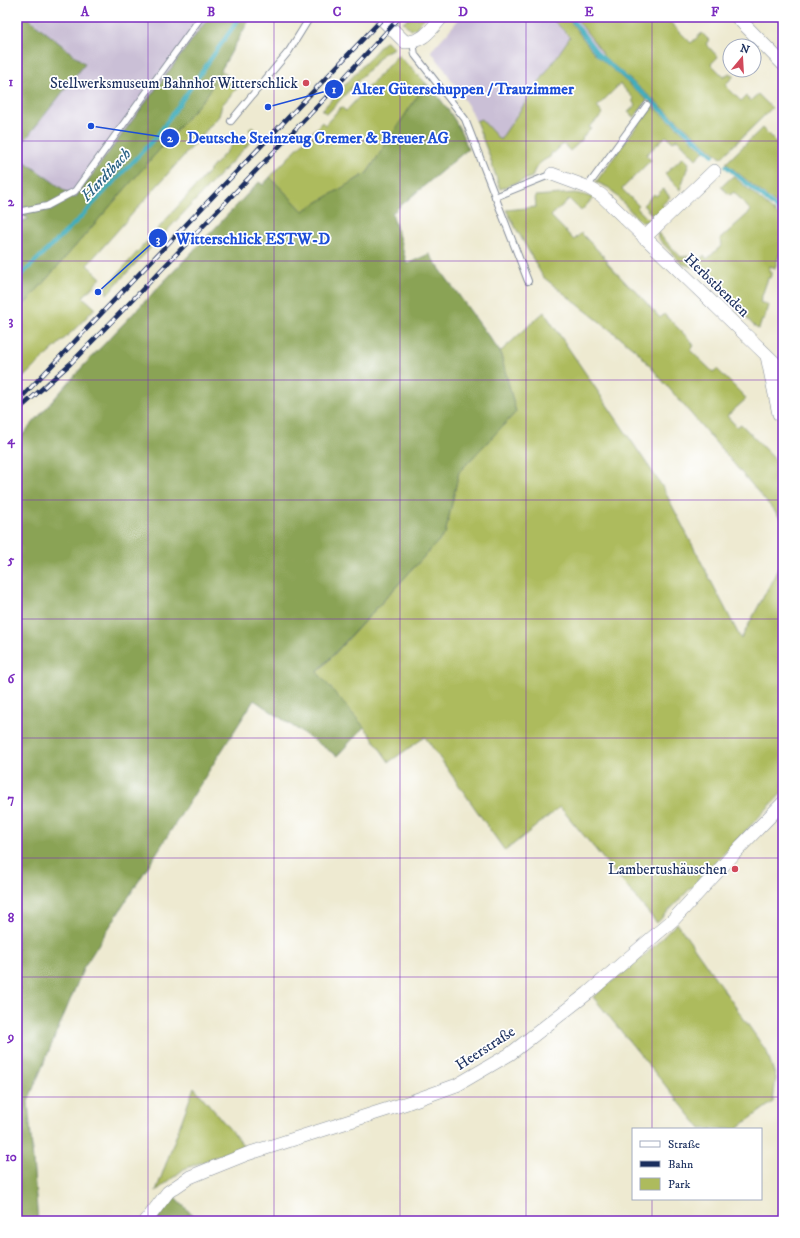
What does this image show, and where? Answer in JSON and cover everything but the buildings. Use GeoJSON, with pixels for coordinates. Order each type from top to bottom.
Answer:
{"type":"FeatureCollection","features":[{"type":"Feature","properties":{"kind":"street"},"geometry":{"type":"LineString","coordinates":[[380,17],[405,42],[420,40],[442,17]]}},
{"type":"Feature","properties":{"kind":"street"},"geometry":{"type":"LineString","coordinates":[[738,17],[783,64]]}},
{"type":"Feature","properties":{"kind":"street"},"geometry":{"type":"LineString","coordinates":[[644,238],[714,171]]}},
{"type":"Feature","properties":{"kind":"street","name":"Herbstbenden"},"geometry":{"type":"LineString","coordinates":[[552,174],[587,187],[601,195],[767,356],[782,363],[783,382]]}},
{"type":"Feature","properties":{"kind":"street"},"geometry":{"type":"LineString","coordinates":[[767,356],[780,414],[783,417]]}},
{"type":"Feature","properties":{"kind":"street","name":"Heerstraße"},"geometry":{"type":"LineString","coordinates":[[146,1221],[168,1192],[190,1177],[247,1154],[408,1104],[457,1085],[510,1054],[588,993],[674,919],[783,803]]}},
{"type":"Feature","properties":{"kind":"lane"},"geometry":{"type":"LineString","coordinates":[[17,212],[47,206],[75,191],[201,17]]}},
{"type":"Feature","properties":{"kind":"lane"},"geometry":{"type":"LineString","coordinates":[[231,121],[289,52],[307,22]]}},
{"type":"Feature","properties":{"kind":"lane"},"geometry":{"type":"LineString","coordinates":[[413,42],[415,55],[465,119],[528,281]]}},
{"type":"Feature","properties":{"kind":"lane"},"geometry":{"type":"LineString","coordinates":[[587,187],[647,105]]}},
{"type":"Feature","properties":{"kind":"lane","name":"Herbstbenden"},"geometry":{"type":"LineString","coordinates":[[495,197],[552,174]]}},
{"type":"Feature","properties":{"kind":"shaded area"},"geometry":{"type":"Polygon","coordinates":[[[17,17],[238,17],[65,245],[17,211],[17,17]]]}},
{"type":"Feature","properties":{"kind":"shaded area"},"geometry":{"type":"Polygon","coordinates":[[[461,17],[574,17],[602,52],[489,155],[472,112],[431,51],[461,17]]]}},
{"type":"Feature","properties":{"kind":"green space"},"geometry":{"type":"Polygon","coordinates":[[[17,17],[27,17],[85,64],[17,150],[17,17]]]}},
{"type":"Feature","properties":{"kind":"green space"},"geometry":{"type":"Polygon","coordinates":[[[209,17],[251,17],[207,95],[17,313],[17,222],[29,219],[17,211],[17,156],[75,198],[209,17]]]}},
{"type":"Feature","properties":{"kind":"green space"},"geometry":{"type":"Polygon","coordinates":[[[411,17],[425,17],[416,28],[411,30],[403,22],[411,17]]]}},
{"type":"Feature","properties":{"kind":"green space"},"geometry":{"type":"Polygon","coordinates":[[[550,17],[567,17],[594,53],[647,100],[634,118],[628,112],[636,105],[632,101],[634,99],[620,84],[597,107],[603,114],[589,127],[591,129],[570,151],[563,144],[554,153],[552,152],[550,157],[538,165],[532,177],[500,189],[476,121],[481,119],[500,140],[570,37],[550,17]]]}},
{"type":"Feature","properties":{"kind":"green space"},"geometry":{"type":"Polygon","coordinates":[[[575,17],[676,17],[670,22],[691,43],[702,33],[709,40],[706,44],[718,57],[711,64],[722,75],[722,78],[732,78],[725,85],[741,101],[746,96],[750,101],[758,94],[772,108],[721,158],[603,56],[602,52],[575,17]]]}},
{"type":"Feature","properties":{"kind":"green space"},"geometry":{"type":"Polygon","coordinates":[[[386,40],[394,48],[384,53],[327,114],[322,110],[386,40]]]}},
{"type":"Feature","properties":{"kind":"green space"},"geometry":{"type":"Polygon","coordinates":[[[398,55],[426,83],[367,173],[303,211],[270,177],[322,122],[325,125],[341,107],[346,111],[398,55]]]}},
{"type":"Feature","properties":{"kind":"green space"},"geometry":{"type":"Polygon","coordinates":[[[221,70],[239,86],[222,105],[219,116],[87,265],[101,278],[83,297],[95,308],[17,383],[17,313],[207,95],[221,70]]]}},
{"type":"Feature","properties":{"kind":"green space"},"geometry":{"type":"Polygon","coordinates":[[[426,83],[451,114],[468,149],[392,213],[407,264],[429,254],[500,352],[516,412],[459,472],[445,534],[317,672],[364,727],[337,756],[254,700],[84,967],[28,1101],[38,1221],[17,1221],[17,441],[84,365],[259,182],[263,185],[270,177],[303,211],[367,173],[426,83]]]}},
{"type":"Feature","properties":{"kind":"green space"},"geometry":{"type":"Polygon","coordinates":[[[652,105],[704,151],[696,159],[677,139],[673,142],[666,136],[646,155],[651,160],[622,189],[639,206],[637,208],[651,222],[641,222],[609,188],[596,182],[652,105]]]}},
{"type":"Feature","properties":{"kind":"green space"},"geometry":{"type":"Polygon","coordinates":[[[252,126],[259,133],[107,294],[106,289],[108,285],[241,135],[247,141],[254,135],[249,130],[252,126]]]}},
{"type":"Feature","properties":{"kind":"green space"},"geometry":{"type":"Polygon","coordinates":[[[762,128],[781,147],[783,146],[783,210],[726,163],[762,128]]]}},
{"type":"Feature","properties":{"kind":"green space"},"geometry":{"type":"Polygon","coordinates":[[[683,157],[689,163],[680,190],[665,174],[683,157]]]}},
{"type":"Feature","properties":{"kind":"green space"},"geometry":{"type":"Polygon","coordinates":[[[733,176],[783,219],[783,243],[775,268],[770,266],[769,271],[772,272],[770,278],[768,278],[760,302],[768,305],[764,320],[762,320],[759,329],[756,328],[699,269],[682,264],[658,238],[657,232],[681,257],[692,256],[699,261],[704,255],[707,259],[721,246],[720,239],[751,211],[734,192],[730,195],[721,187],[733,176]]]}},
{"type":"Feature","properties":{"kind":"green space"},"geometry":{"type":"Polygon","coordinates":[[[663,189],[670,197],[662,205],[665,208],[655,218],[643,205],[654,194],[656,196],[663,189]]]}},
{"type":"Feature","properties":{"kind":"green space"},"geometry":{"type":"Polygon","coordinates":[[[575,193],[593,198],[581,211],[569,199],[551,216],[574,240],[581,233],[607,260],[607,263],[630,287],[634,289],[660,318],[664,314],[691,341],[694,346],[690,350],[713,372],[717,369],[746,399],[727,416],[737,427],[741,424],[783,468],[783,521],[637,351],[543,277],[506,210],[536,207],[535,196],[575,193]]]}},
{"type":"Feature","properties":{"kind":"green space"},"geometry":{"type":"Polygon","coordinates":[[[544,312],[662,486],[741,639],[783,557],[783,792],[657,923],[560,807],[505,851],[425,737],[389,762],[369,733],[317,673],[445,534],[459,472],[516,412],[500,352],[544,312]]]}},
{"type":"Feature","properties":{"kind":"green space"},"geometry":{"type":"Polygon","coordinates":[[[677,923],[767,1052],[776,1078],[773,1102],[737,1128],[700,1128],[593,997],[646,954],[677,923]]]}},
{"type":"Feature","properties":{"kind":"green space"},"geometry":{"type":"Polygon","coordinates":[[[194,1087],[244,1146],[184,1169],[156,1191],[194,1087]]]}},
{"type":"Feature","properties":{"kind":"green space"},"geometry":{"type":"Polygon","coordinates":[[[174,1196],[198,1221],[154,1221],[174,1196]]]}},
{"type":"Feature","properties":{"kind":"waterway","name":"Hardtbach"},"geometry":{"type":"LineString","coordinates":[[17,279],[80,218],[157,136],[240,17]]}},
{"type":"Feature","properties":{"kind":"waterway"},"geometry":{"type":"LineString","coordinates":[[570,17],[598,54],[713,155]]}},
{"type":"Feature","properties":{"kind":"waterway"},"geometry":{"type":"LineString","coordinates":[[726,166],[783,214]]}},
{"type":"Feature","properties":{"kind":"railway"},"geometry":{"type":"LineString","coordinates":[[17,402],[384,17]]}},
{"type":"Feature","properties":{"kind":"railway"},"geometry":{"type":"LineString","coordinates":[[17,411],[70,364],[121,312],[332,91],[400,17]]}},
{"type":"Feature","properties":{"kind":"place","name":"Stellwerksmuseum Bahnhof Witterschlick"},"geometry":{"type":"Point","coordinates":[306,83]}},
{"type":"Feature","properties":{"kind":"place","name":"Alter Güterschuppen / Trauzimmer"},"geometry":{"type":"Point","coordinates":[268,107]}},
{"type":"Feature","properties":{"kind":"place","name":"Deutsche Steinzeug Cremer & Breuer AG"},"geometry":{"type":"Point","coordinates":[91,126]}},
{"type":"Feature","properties":{"kind":"place","name":"Witterschlick ESTW-D"},"geometry":{"type":"Point","coordinates":[98,292]}},
{"type":"Feature","properties":{"kind":"place","name":"Lambertushäuschen"},"geometry":{"type":"Point","coordinates":[735,869]}}]}
